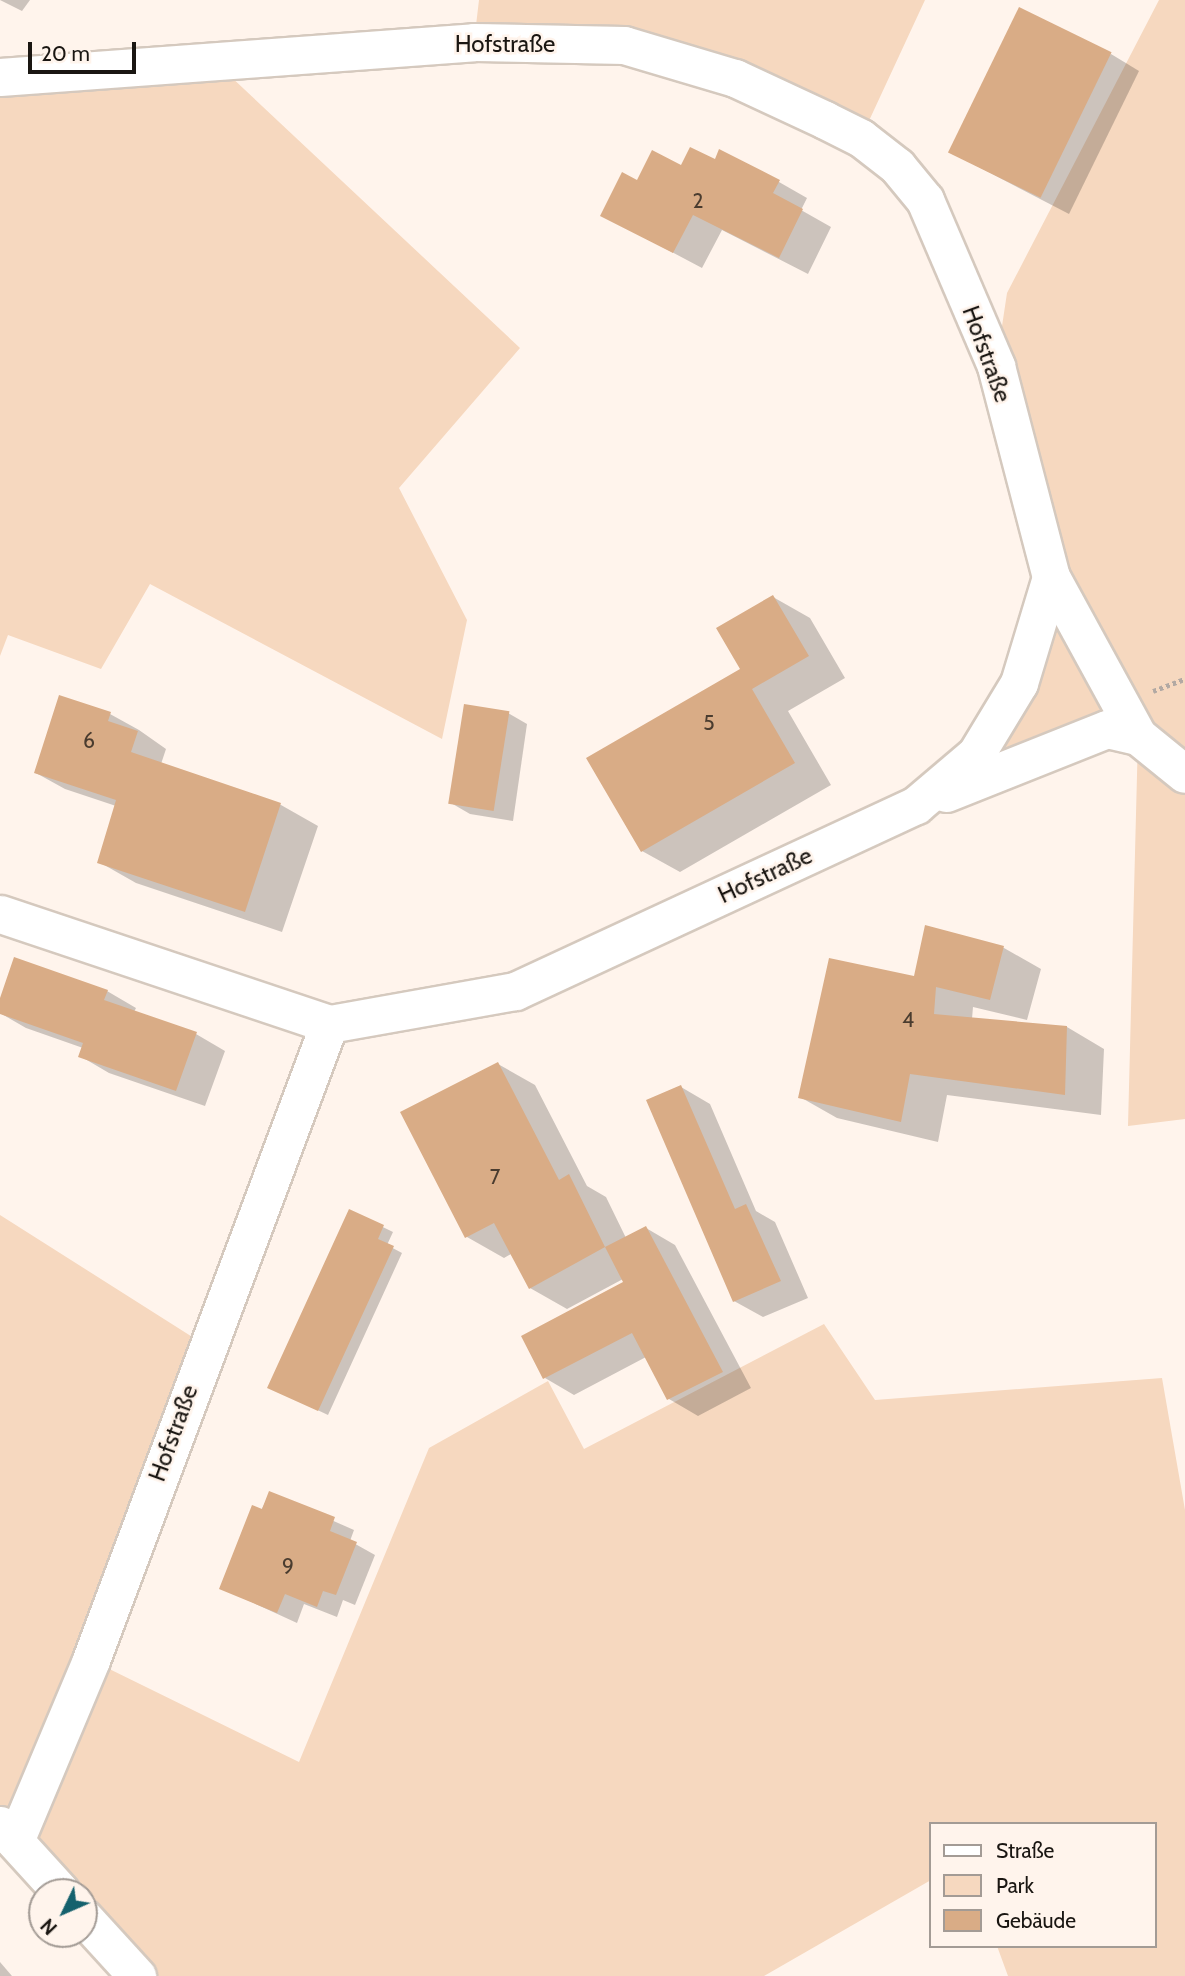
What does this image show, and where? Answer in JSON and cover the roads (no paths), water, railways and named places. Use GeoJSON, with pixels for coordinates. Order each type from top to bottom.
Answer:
{"type":"FeatureCollection","features":[{"type":"Feature","properties":{"kind":"street","name":"Hofstraße"},"geometry":{"type":"LineString","coordinates":[[0,76],[474,42],[624,45],[735,78],[825,120],[861,138],[897,166],[925,200],[996,366],[1051,576],[1018,683],[976,754],[916,805],[515,991],[329,1024],[0,914]]}},
{"type":"Feature","properties":{"kind":"street"},"geometry":{"type":"LineString","coordinates":[[1051,576],[1138,736],[1185,774]]}},
{"type":"Feature","properties":{"kind":"street"},"geometry":{"type":"LineString","coordinates":[[916,805],[1107,729],[1138,736]]}},
{"type":"Feature","properties":{"kind":"street","name":"Hofstraße"},"geometry":{"type":"LineString","coordinates":[[8,1833],[91,1660],[329,1024]]}},
{"type":"Feature","properties":{"kind":"street"},"geometry":{"type":"LineString","coordinates":[[8,1833],[48,1878]]}},
{"type":"Feature","properties":{"kind":"street"},"geometry":{"type":"LineString","coordinates":[[98,1933],[137,1976]]}}]}
